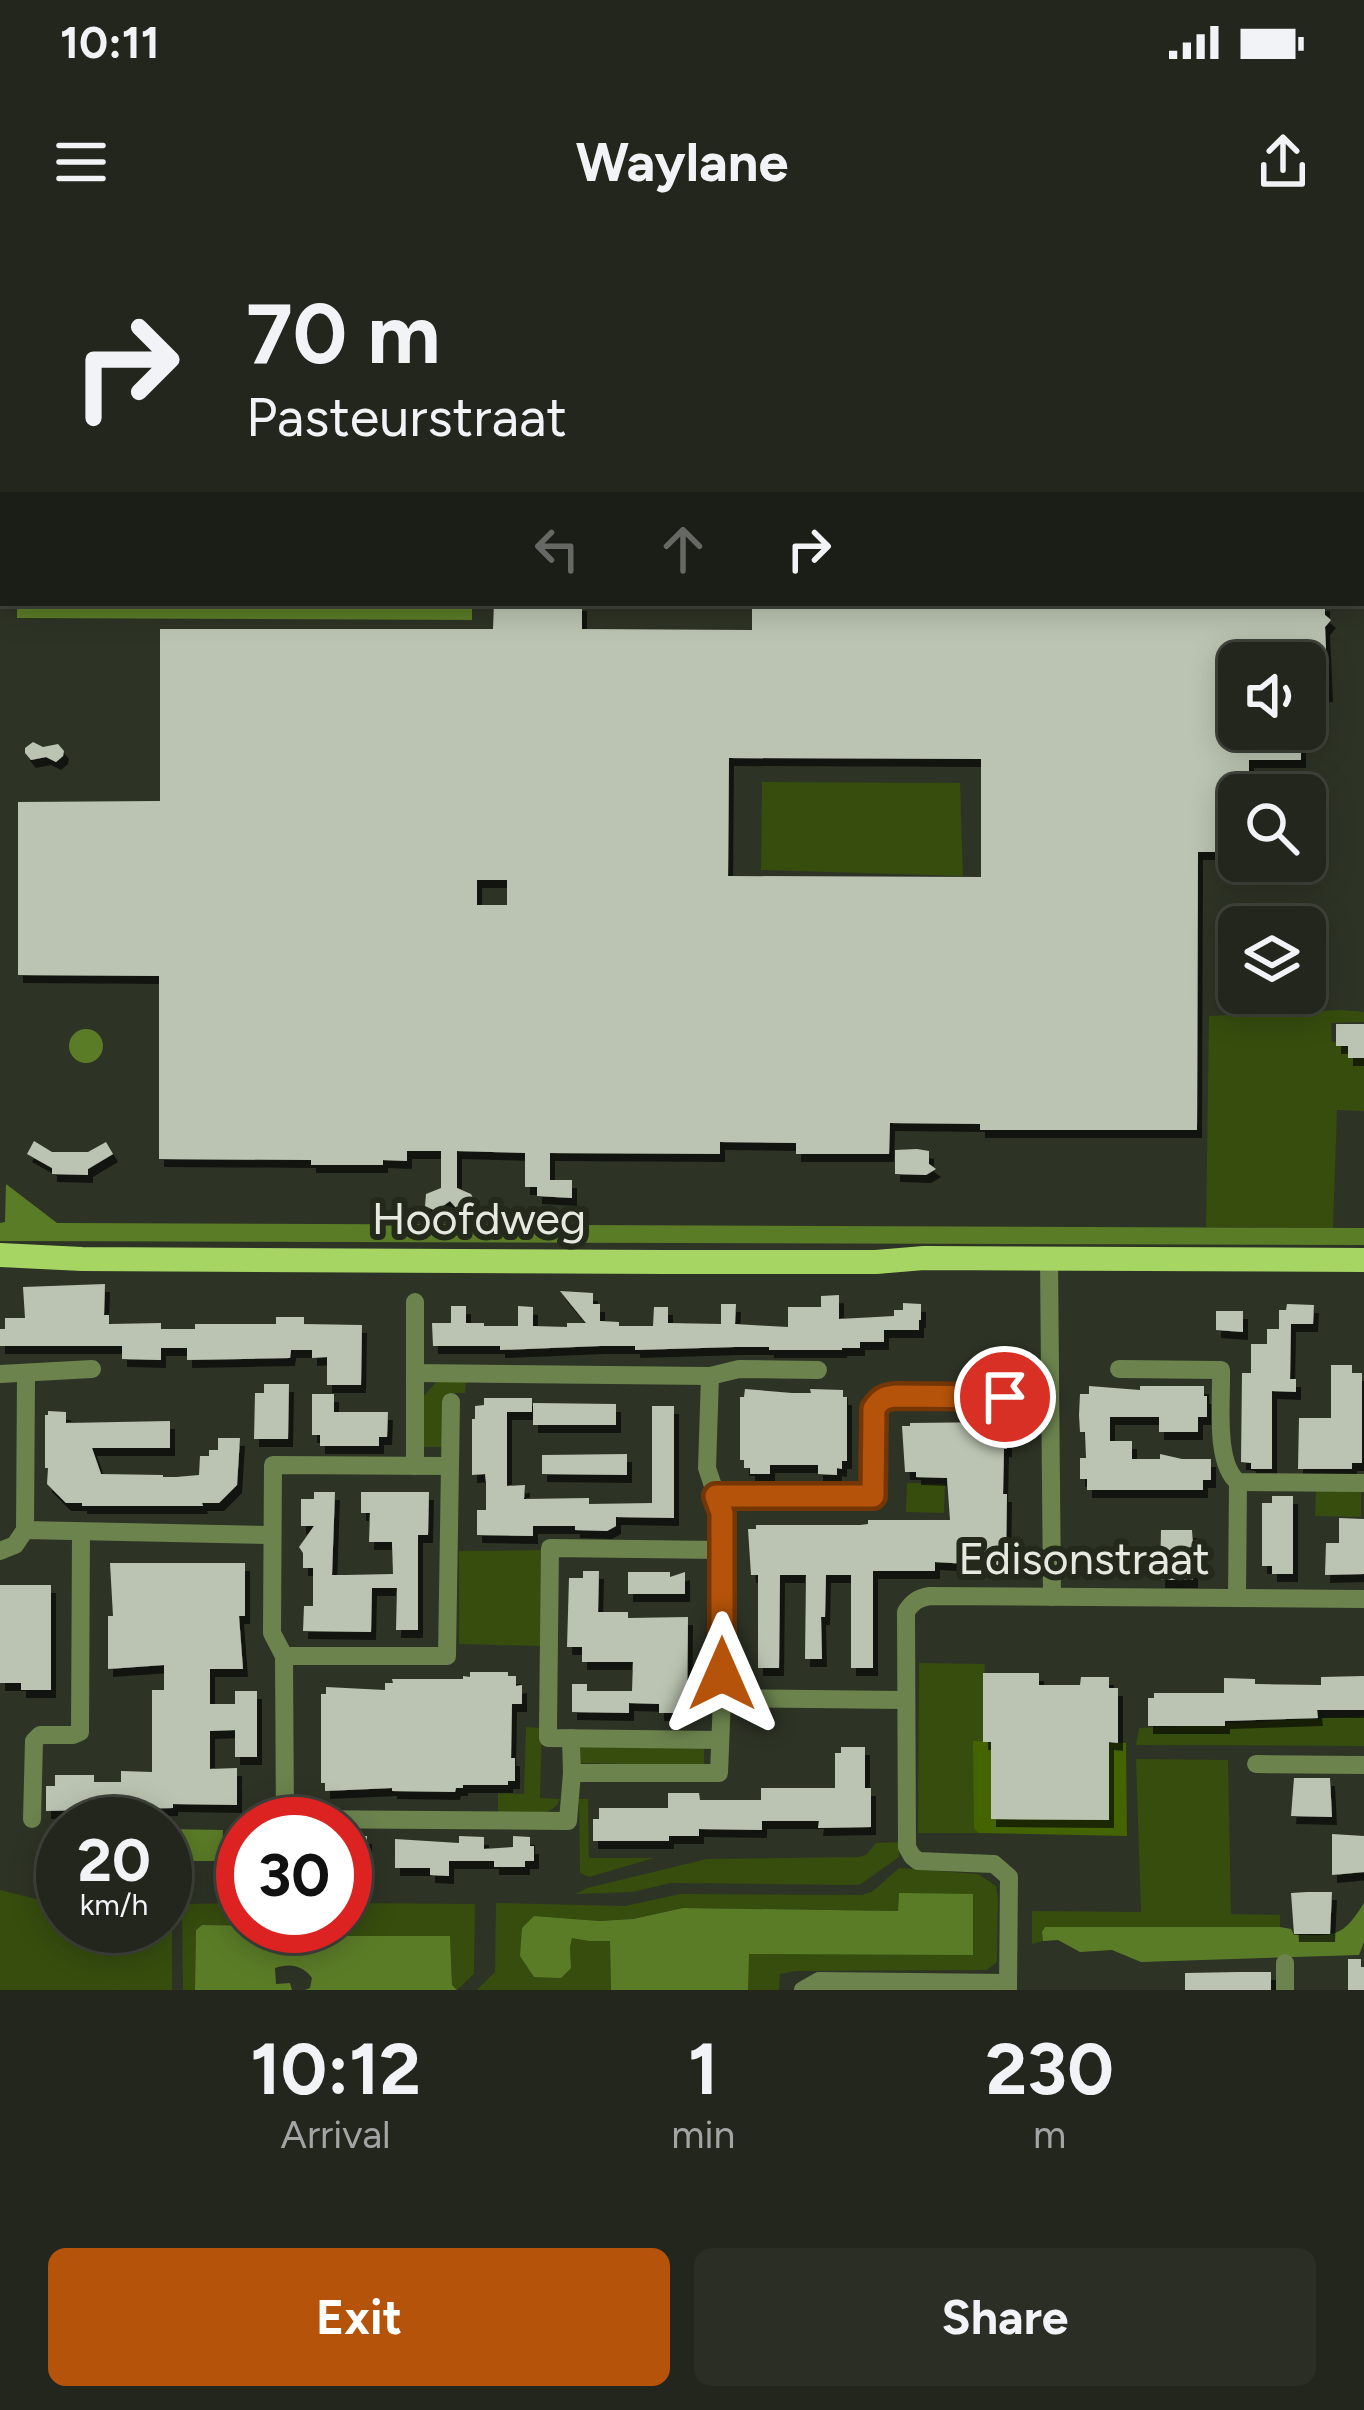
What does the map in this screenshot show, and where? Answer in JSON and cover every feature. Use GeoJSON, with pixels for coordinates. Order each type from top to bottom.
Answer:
{"type":"FeatureCollection","features":[{"type":"Feature","properties":{"kind":"main road","name":"Hoofdweg"},"geometry":{"type":"LineString","coordinates":[[0,1255],[876,1262],[924,1258],[1364,1274]]}},
{"type":"Feature","properties":{"kind":"main road","name":"Hoofdweg"},"geometry":{"type":"LineString","coordinates":[[0,1269],[82,1259]]}},
{"type":"Feature","properties":{"kind":"main road","name":"Hoofdweg"},"geometry":{"type":"LineString","coordinates":[[1050,1266],[1364,1260]]}},
{"type":"Feature","properties":{"kind":"street"},"geometry":{"type":"LineString","coordinates":[[1050,1266],[1052,1597]]}},
{"type":"Feature","properties":{"kind":"street"},"geometry":{"type":"LineString","coordinates":[[415,1302],[415,1466]]}},
{"type":"Feature","properties":{"kind":"street"},"geometry":{"type":"LineString","coordinates":[[0,1375],[92,1369]]}},
{"type":"Feature","properties":{"kind":"street"},"geometry":{"type":"LineString","coordinates":[[415,1373],[710,1376],[740,1369],[818,1370]]}},
{"type":"Feature","properties":{"kind":"street"},"geometry":{"type":"LineString","coordinates":[[1119,1369],[1221,1370],[1223,1459],[1228,1474],[1238,1482],[1364,1483]]}},
{"type":"Feature","properties":{"kind":"street"},"geometry":{"type":"LineString","coordinates":[[0,1551],[15,1545],[25,1530],[26,1375]]}},
{"type":"Feature","properties":{"kind":"street"},"geometry":{"type":"LineString","coordinates":[[572,1773],[718,1773],[722,1513],[707,1468],[710,1376]]}},
{"type":"Feature","properties":{"kind":"street"},"geometry":{"type":"LineString","coordinates":[[716,1496],[873,1496],[874,1409],[886,1396],[1010,1400]]}},
{"type":"Feature","properties":{"kind":"street"},"geometry":{"type":"LineString","coordinates":[[284,1656],[447,1656],[451,1402]]}},
{"type":"Feature","properties":{"kind":"street"},"geometry":{"type":"LineString","coordinates":[[450,1466],[273,1465],[272,1634],[284,1656],[285,1820],[568,1821],[572,1738]]}},
{"type":"Feature","properties":{"kind":"street"},"geometry":{"type":"LineString","coordinates":[[1237,1597],[1238,1482]]}},
{"type":"Feature","properties":{"kind":"street"},"geometry":{"type":"LineString","coordinates":[[25,1530],[272,1534]]}},
{"type":"Feature","properties":{"kind":"street"},"geometry":{"type":"LineString","coordinates":[[32,1820],[34,1741],[40,1735],[80,1732],[80,1533]]}},
{"type":"Feature","properties":{"kind":"street"},"geometry":{"type":"LineString","coordinates":[[720,1740],[548,1738],[550,1548],[721,1550]]}},
{"type":"Feature","properties":{"kind":"street","name":"Edisonstraat"},"geometry":{"type":"LineString","coordinates":[[1008,1986],[1009,1877],[994,1864],[918,1861],[907,1847],[906,1612],[915,1601],[930,1596],[1364,1599]]}},
{"type":"Feature","properties":{"kind":"street"},"geometry":{"type":"LineString","coordinates":[[722,1698],[906,1700]]}},
{"type":"Feature","properties":{"kind":"street"},"geometry":{"type":"LineString","coordinates":[[1256,1764],[1364,1765]]}},
{"type":"Feature","properties":{"kind":"street"},"geometry":{"type":"LineString","coordinates":[[1285,1963],[1285,1990]]}},
{"type":"Feature","properties":{"kind":"street"},"geometry":{"type":"LineString","coordinates":[[803,1990],[819,1981],[1008,1986]]}},
{"type":"Feature","properties":{"kind":"shaded area"},"geometry":{"type":"Polygon","coordinates":[[[17,606],[472,606],[472,620],[17,618],[17,606]]]}},
{"type":"Feature","properties":{"kind":"shaded area"},"geometry":{"type":"Polygon","coordinates":[[[762,782],[960,783],[963,876],[761,870],[762,782]]]}},
{"type":"Feature","properties":{"kind":"shaded area"},"geometry":{"type":"Polygon","coordinates":[[[1364,1012],[1364,1022],[1331,1023],[1332,1042],[1348,1043],[1364,1056],[1364,1111],[1337,1110],[1333,1228],[1206,1227],[1209,1016],[1364,1012]]]}},
{"type":"Feature","properties":{"kind":"shaded area"},"geometry":{"type":"Polygon","coordinates":[[[86,1029],[98,1034],[103,1046],[98,1058],[86,1063],[74,1058],[69,1046],[74,1034],[86,1029]]]}},
{"type":"Feature","properties":{"kind":"shaded area"},"geometry":{"type":"Polygon","coordinates":[[[6,1184],[57,1223],[1364,1228],[1364,1245],[0,1241],[6,1184]]]}},
{"type":"Feature","properties":{"kind":"shaded area"},"geometry":{"type":"Polygon","coordinates":[[[466,1381],[465,1393],[448,1393],[443,1401],[443,1447],[422,1447],[423,1397],[436,1382],[466,1381]]]}},
{"type":"Feature","properties":{"kind":"shaded area"},"geometry":{"type":"Polygon","coordinates":[[[907,1483],[945,1484],[944,1513],[906,1512],[907,1483]]]}},
{"type":"Feature","properties":{"kind":"shaded area"},"geometry":{"type":"Polygon","coordinates":[[[1316,1489],[1361,1489],[1361,1517],[1315,1516],[1316,1489]]]}},
{"type":"Feature","properties":{"kind":"shaded area"},"geometry":{"type":"Polygon","coordinates":[[[541,1550],[541,1646],[459,1644],[459,1551],[541,1550]]]}},
{"type":"Feature","properties":{"kind":"shaded area"},"geometry":{"type":"Polygon","coordinates":[[[919,1663],[985,1664],[983,1742],[974,1741],[974,1828],[978,1833],[918,1833],[919,1663]]]}},
{"type":"Feature","properties":{"kind":"shaded area"},"geometry":{"type":"Polygon","coordinates":[[[1364,1716],[1364,1746],[1136,1745],[1139,1728],[1364,1716]]]}},
{"type":"Feature","properties":{"kind":"shaded area"},"geometry":{"type":"Polygon","coordinates":[[[526,1727],[542,1728],[540,1798],[560,1799],[542,1814],[498,1813],[498,1793],[524,1794],[526,1727]]]}},
{"type":"Feature","properties":{"kind":"shaded area"},"geometry":{"type":"Polygon","coordinates":[[[973,1741],[1126,1743],[1127,1836],[978,1833],[974,1828],[973,1741]]]}},
{"type":"Feature","properties":{"kind":"shaded area"},"geometry":{"type":"Polygon","coordinates":[[[581,1745],[704,1748],[704,1766],[581,1763],[581,1745]]]}},
{"type":"Feature","properties":{"kind":"shaded area"},"geometry":{"type":"Polygon","coordinates":[[[1136,1759],[1228,1760],[1231,1914],[1280,1915],[1280,1927],[1045,1927],[1043,1941],[1032,1944],[1032,1911],[1141,1912],[1136,1759]]]}},
{"type":"Feature","properties":{"kind":"shaded area"},"geometry":{"type":"Polygon","coordinates":[[[579,1799],[588,1799],[589,1858],[654,1858],[589,1877],[580,1873],[579,1799]]]}},
{"type":"Feature","properties":{"kind":"shaded area"},"geometry":{"type":"Polygon","coordinates":[[[192,1829],[216,1830],[216,1861],[192,1861],[192,1829]]]}},
{"type":"Feature","properties":{"kind":"shaded area"},"geometry":{"type":"Polygon","coordinates":[[[899,1842],[899,1857],[855,1885],[671,1883],[632,1892],[575,1894],[707,1859],[859,1857],[876,1843],[899,1842]]]}},
{"type":"Feature","properties":{"kind":"shaded area"},"geometry":{"type":"Polygon","coordinates":[[[899,1868],[978,1874],[996,1886],[997,1962],[987,1970],[796,1971],[780,1974],[779,1990],[748,1990],[748,1954],[973,1954],[899,1894],[898,1911],[683,1908],[599,1921],[534,1916],[520,1952],[571,1968],[572,1937],[610,1941],[611,1990],[477,1990],[495,1972],[496,1903],[625,1906],[680,1894],[862,1895],[899,1868]]]}},
{"type":"Feature","properties":{"kind":"shaded area"},"geometry":{"type":"Polygon","coordinates":[[[0,1890],[36,1899],[36,1953],[172,1953],[172,1990],[0,1990],[0,1890]]]}},
{"type":"Feature","properties":{"kind":"shaded area"},"geometry":{"type":"Polygon","coordinates":[[[899,1893],[973,1894],[973,1955],[749,1954],[748,1990],[611,1990],[610,1941],[572,1938],[571,1968],[561,1978],[534,1977],[520,1956],[522,1928],[534,1916],[599,1921],[683,1908],[898,1911],[899,1893]]]}},
{"type":"Feature","properties":{"kind":"shaded area"},"geometry":{"type":"Polygon","coordinates":[[[216,1903],[216,1925],[196,1930],[195,1990],[183,1990],[183,1953],[192,1953],[192,1904],[216,1903]]]}},
{"type":"Feature","properties":{"kind":"shaded area"},"geometry":{"type":"Polygon","coordinates":[[[372,1903],[475,1904],[474,1974],[457,1990],[452,1985],[450,1936],[372,1936],[372,1903]]]}},
{"type":"Feature","properties":{"kind":"shaded area"},"geometry":{"type":"Polygon","coordinates":[[[1364,1903],[1364,1942],[1359,1955],[1141,1962],[1112,1950],[1080,1952],[1058,1940],[1043,1941],[1042,1932],[1045,1927],[1280,1927],[1291,1929],[1294,1935],[1328,1935],[1349,1924],[1364,1903]]]}},
{"type":"Feature","properties":{"kind":"shaded area"},"geometry":{"type":"Polygon","coordinates":[[[216,1925],[216,1953],[372,1953],[372,1936],[450,1936],[452,1985],[457,1990],[305,1990],[312,1978],[290,1966],[275,1968],[276,1984],[290,1983],[292,1990],[195,1990],[196,1930],[216,1925]]]}},
{"type":"Feature","properties":{"kind":"building"},"geometry":{"type":"Polygon","coordinates":[[[494,606],[582,606],[582,629],[752,630],[752,606],[1325,606],[1331,620],[1325,627],[1326,642],[1218,642],[1218,750],[1301,750],[1301,760],[1249,760],[1249,774],[1218,774],[1218,852],[1198,852],[1197,1130],[980,1130],[980,1124],[890,1123],[889,1154],[796,1154],[796,1143],[720,1142],[720,1154],[550,1153],[550,1180],[572,1180],[572,1198],[537,1196],[537,1187],[525,1187],[525,1153],[457,1151],[457,1188],[474,1200],[465,1212],[450,1201],[436,1211],[425,1206],[426,1194],[441,1188],[441,1151],[407,1151],[407,1161],[383,1160],[383,1165],[159,1159],[159,976],[18,975],[18,802],[160,801],[160,629],[493,629],[494,606]],[[729,758],[728,876],[981,877],[981,759],[729,758]],[[477,880],[477,905],[507,905],[507,880],[477,880]]]}},
{"type":"Feature","properties":{"kind":"building"},"geometry":{"type":"Polygon","coordinates":[[[33,742],[43,747],[58,744],[63,756],[56,762],[46,757],[31,760],[25,748],[33,742]]]}},
{"type":"Feature","properties":{"kind":"building"},"geometry":{"type":"Polygon","coordinates":[[[1336,1024],[1364,1024],[1364,1058],[1348,1058],[1348,1046],[1336,1046],[1336,1024]]]}},
{"type":"Feature","properties":{"kind":"building"},"geometry":{"type":"Polygon","coordinates":[[[34,1141],[52,1152],[88,1152],[106,1142],[113,1154],[88,1169],[88,1175],[52,1174],[52,1168],[27,1154],[34,1141]]]}},
{"type":"Feature","properties":{"kind":"building"},"geometry":{"type":"Polygon","coordinates":[[[895,1150],[929,1151],[929,1164],[936,1169],[926,1175],[895,1174],[895,1150]]]}},
{"type":"Feature","properties":{"kind":"building"},"geometry":{"type":"Polygon","coordinates":[[[105,1284],[104,1315],[109,1315],[109,1324],[161,1323],[161,1329],[195,1329],[195,1324],[276,1324],[276,1317],[304,1317],[304,1324],[362,1325],[361,1385],[327,1385],[327,1357],[312,1358],[312,1350],[291,1350],[290,1358],[187,1360],[187,1348],[161,1348],[161,1360],[122,1359],[122,1346],[0,1346],[5,1318],[25,1318],[23,1287],[105,1284]]]}},
{"type":"Feature","properties":{"kind":"building"},"geometry":{"type":"Polygon","coordinates":[[[560,1291],[593,1293],[593,1304],[600,1304],[600,1321],[619,1322],[619,1326],[653,1326],[654,1307],[668,1307],[668,1323],[721,1324],[721,1304],[736,1304],[735,1324],[788,1327],[788,1307],[821,1307],[821,1296],[839,1295],[839,1319],[894,1316],[894,1310],[903,1310],[903,1303],[921,1304],[921,1320],[919,1330],[884,1330],[884,1342],[860,1342],[860,1348],[842,1350],[433,1346],[432,1323],[451,1323],[451,1306],[466,1306],[466,1323],[484,1326],[518,1326],[518,1306],[533,1307],[533,1326],[586,1323],[560,1291]]]}},
{"type":"Feature","properties":{"kind":"building"},"geometry":{"type":"Polygon","coordinates":[[[1287,1304],[1314,1305],[1313,1324],[1291,1324],[1290,1379],[1296,1379],[1296,1392],[1272,1391],[1272,1469],[1251,1469],[1251,1463],[1241,1462],[1242,1373],[1251,1373],[1251,1344],[1267,1344],[1267,1329],[1279,1329],[1279,1310],[1286,1310],[1287,1304]]]}},
{"type":"Feature","properties":{"kind":"building"},"geometry":{"type":"Polygon","coordinates":[[[1216,1311],[1243,1311],[1243,1332],[1216,1330],[1216,1311]]]}},
{"type":"Feature","properties":{"kind":"building"},"geometry":{"type":"Polygon","coordinates":[[[1331,1365],[1352,1365],[1352,1373],[1362,1373],[1362,1463],[1352,1463],[1352,1469],[1298,1469],[1299,1418],[1331,1418],[1331,1365]]]}},
{"type":"Feature","properties":{"kind":"building"},"geometry":{"type":"Polygon","coordinates":[[[264,1384],[289,1384],[288,1439],[254,1439],[255,1393],[264,1393],[264,1384]]]}},
{"type":"Feature","properties":{"kind":"building"},"geometry":{"type":"Polygon","coordinates":[[[1089,1386],[1140,1390],[1140,1386],[1204,1386],[1207,1417],[1198,1417],[1198,1432],[1159,1432],[1159,1417],[1110,1417],[1110,1441],[1132,1441],[1132,1459],[1160,1459],[1160,1454],[1211,1459],[1211,1480],[1203,1480],[1203,1490],[1087,1490],[1087,1479],[1080,1479],[1080,1458],[1086,1458],[1079,1415],[1080,1394],[1089,1394],[1089,1386]]]}},
{"type":"Feature","properties":{"kind":"building"},"geometry":{"type":"Polygon","coordinates":[[[745,1389],[843,1390],[847,1461],[842,1461],[842,1469],[837,1468],[837,1475],[818,1474],[818,1465],[770,1465],[770,1474],[750,1474],[740,1460],[740,1397],[745,1389]]]}},
{"type":"Feature","properties":{"kind":"building"},"geometry":{"type":"Polygon","coordinates":[[[312,1394],[334,1394],[334,1412],[388,1412],[387,1437],[379,1437],[379,1446],[320,1446],[320,1435],[312,1435],[312,1394]]]}},
{"type":"Feature","properties":{"kind":"building"},"geometry":{"type":"Polygon","coordinates":[[[484,1398],[532,1398],[532,1412],[507,1412],[507,1486],[525,1485],[524,1499],[589,1498],[589,1504],[652,1503],[652,1406],[674,1406],[674,1518],[616,1517],[616,1526],[607,1531],[533,1526],[533,1536],[477,1535],[477,1510],[486,1510],[486,1482],[485,1474],[472,1475],[472,1419],[475,1406],[484,1405],[484,1398]]]}},
{"type":"Feature","properties":{"kind":"building"},"geometry":{"type":"Polygon","coordinates":[[[533,1403],[616,1404],[616,1425],[533,1425],[533,1403]]]}},
{"type":"Feature","properties":{"kind":"building"},"geometry":{"type":"Polygon","coordinates":[[[48,1411],[66,1412],[66,1423],[170,1421],[170,1448],[92,1448],[101,1474],[199,1475],[200,1456],[218,1450],[218,1438],[240,1438],[237,1485],[219,1503],[203,1506],[66,1503],[47,1484],[48,1411]]]}},
{"type":"Feature","properties":{"kind":"building"},"geometry":{"type":"Polygon","coordinates":[[[999,1422],[999,1427],[1007,1427],[1006,1558],[1002,1566],[935,1562],[935,1571],[873,1571],[873,1668],[851,1668],[851,1575],[826,1575],[822,1659],[805,1659],[806,1575],[780,1575],[779,1668],[758,1668],[758,1575],[751,1575],[748,1529],[756,1525],[860,1525],[868,1520],[950,1520],[947,1478],[905,1472],[902,1426],[999,1422]]]}},
{"type":"Feature","properties":{"kind":"building"},"geometry":{"type":"Polygon","coordinates":[[[627,1454],[627,1475],[542,1474],[542,1455],[627,1454]]]}},
{"type":"Feature","properties":{"kind":"building"},"geometry":{"type":"Polygon","coordinates":[[[314,1492],[335,1492],[332,1575],[345,1575],[393,1574],[392,1542],[369,1542],[370,1513],[361,1513],[361,1492],[429,1492],[428,1535],[418,1535],[418,1630],[396,1630],[397,1588],[372,1588],[371,1632],[303,1631],[304,1606],[313,1606],[313,1568],[303,1568],[299,1547],[314,1526],[301,1526],[301,1499],[314,1499],[314,1492]]]}},
{"type":"Feature","properties":{"kind":"building"},"geometry":{"type":"Polygon","coordinates":[[[1272,1496],[1293,1496],[1293,1574],[1272,1574],[1272,1566],[1262,1566],[1262,1503],[1272,1503],[1272,1496]]]}},
{"type":"Feature","properties":{"kind":"building"},"geometry":{"type":"Polygon","coordinates":[[[1339,1518],[1364,1519],[1364,1574],[1325,1575],[1326,1543],[1339,1543],[1339,1518]]]}},
{"type":"Feature","properties":{"kind":"building"},"geometry":{"type":"Polygon","coordinates":[[[1161,1530],[1192,1530],[1198,1565],[1193,1565],[1193,1580],[1160,1580],[1161,1530]]]}},
{"type":"Feature","properties":{"kind":"building"},"geometry":{"type":"Polygon","coordinates":[[[110,1563],[245,1563],[245,1616],[239,1616],[243,1669],[210,1669],[210,1704],[235,1704],[235,1691],[257,1691],[257,1757],[235,1757],[235,1730],[210,1731],[210,1769],[237,1768],[237,1797],[216,1797],[216,1805],[192,1804],[192,1797],[46,1797],[46,1786],[55,1786],[55,1775],[94,1775],[94,1782],[121,1782],[121,1771],[152,1772],[152,1690],[164,1690],[164,1665],[108,1669],[108,1616],[113,1616],[110,1563]]]}},
{"type":"Feature","properties":{"kind":"building"},"geometry":{"type":"Polygon","coordinates":[[[583,1571],[599,1571],[598,1612],[628,1612],[628,1618],[688,1617],[687,1713],[659,1713],[659,1704],[629,1703],[629,1713],[572,1712],[572,1684],[587,1684],[587,1691],[632,1691],[633,1662],[582,1662],[582,1647],[567,1647],[569,1578],[583,1578],[583,1571]]]}},
{"type":"Feature","properties":{"kind":"building"},"geometry":{"type":"Polygon","coordinates":[[[628,1572],[670,1572],[670,1577],[685,1572],[685,1594],[628,1594],[628,1572]]]}},
{"type":"Feature","properties":{"kind":"building"},"geometry":{"type":"Polygon","coordinates":[[[0,1585],[51,1585],[51,1690],[21,1690],[21,1683],[0,1683],[0,1585]]]}},
{"type":"Feature","properties":{"kind":"building"},"geometry":{"type":"Polygon","coordinates":[[[470,1672],[508,1672],[516,1676],[516,1686],[522,1685],[522,1704],[512,1704],[515,1781],[463,1785],[455,1792],[325,1791],[321,1783],[321,1694],[326,1694],[326,1687],[385,1690],[385,1683],[393,1683],[392,1679],[463,1679],[470,1672]]]}},
{"type":"Feature","properties":{"kind":"building"},"geometry":{"type":"Polygon","coordinates":[[[983,1673],[1039,1673],[1039,1685],[1080,1685],[1081,1677],[1109,1677],[1109,1688],[1118,1688],[1118,1743],[1109,1742],[1109,1820],[991,1819],[991,1742],[983,1742],[983,1673]]]}},
{"type":"Feature","properties":{"kind":"building"},"geometry":{"type":"Polygon","coordinates":[[[1364,1676],[1364,1710],[1317,1710],[1318,1718],[1225,1721],[1225,1726],[1148,1726],[1148,1698],[1154,1698],[1154,1693],[1224,1693],[1224,1678],[1255,1679],[1255,1684],[1321,1685],[1321,1677],[1364,1676]]]}},
{"type":"Feature","properties":{"kind":"building"},"geometry":{"type":"Polygon","coordinates":[[[841,1747],[865,1747],[871,1827],[818,1828],[819,1821],[762,1821],[762,1830],[699,1829],[699,1836],[669,1836],[669,1841],[593,1841],[593,1819],[599,1819],[599,1808],[668,1808],[668,1793],[699,1793],[700,1800],[761,1800],[761,1788],[835,1788],[835,1753],[841,1753],[841,1747]]]}},
{"type":"Feature","properties":{"kind":"building"},"geometry":{"type":"Polygon","coordinates":[[[1294,1778],[1330,1778],[1332,1817],[1291,1816],[1294,1778]]]}},
{"type":"Feature","properties":{"kind":"building"},"geometry":{"type":"Polygon","coordinates":[[[1332,1834],[1364,1836],[1364,1872],[1332,1875],[1332,1834]]]}},
{"type":"Feature","properties":{"kind":"building"},"geometry":{"type":"Polygon","coordinates":[[[459,1836],[484,1837],[484,1849],[513,1847],[513,1836],[530,1837],[534,1861],[525,1861],[525,1867],[494,1867],[494,1861],[449,1861],[449,1876],[430,1875],[430,1868],[395,1868],[395,1839],[459,1843],[459,1836]]]}},
{"type":"Feature","properties":{"kind":"building"},"geometry":{"type":"Polygon","coordinates":[[[1332,1892],[1330,1934],[1294,1934],[1291,1893],[1332,1892]]]}},
{"type":"Feature","properties":{"kind":"building"},"geometry":{"type":"Polygon","coordinates":[[[1348,1959],[1361,1959],[1364,1990],[1348,1990],[1348,1959]]]}},
{"type":"Feature","properties":{"kind":"building"},"geometry":{"type":"Polygon","coordinates":[[[1271,1972],[1271,1990],[1185,1990],[1185,1973],[1271,1972]]]}},
{"type":"Feature","properties":{"kind":"route"},"geometry":{"type":"LineString","coordinates":[[722,1674],[722,1513],[716,1496],[873,1496],[874,1409],[879,1401],[886,1396],[1005,1397]]}}]}
